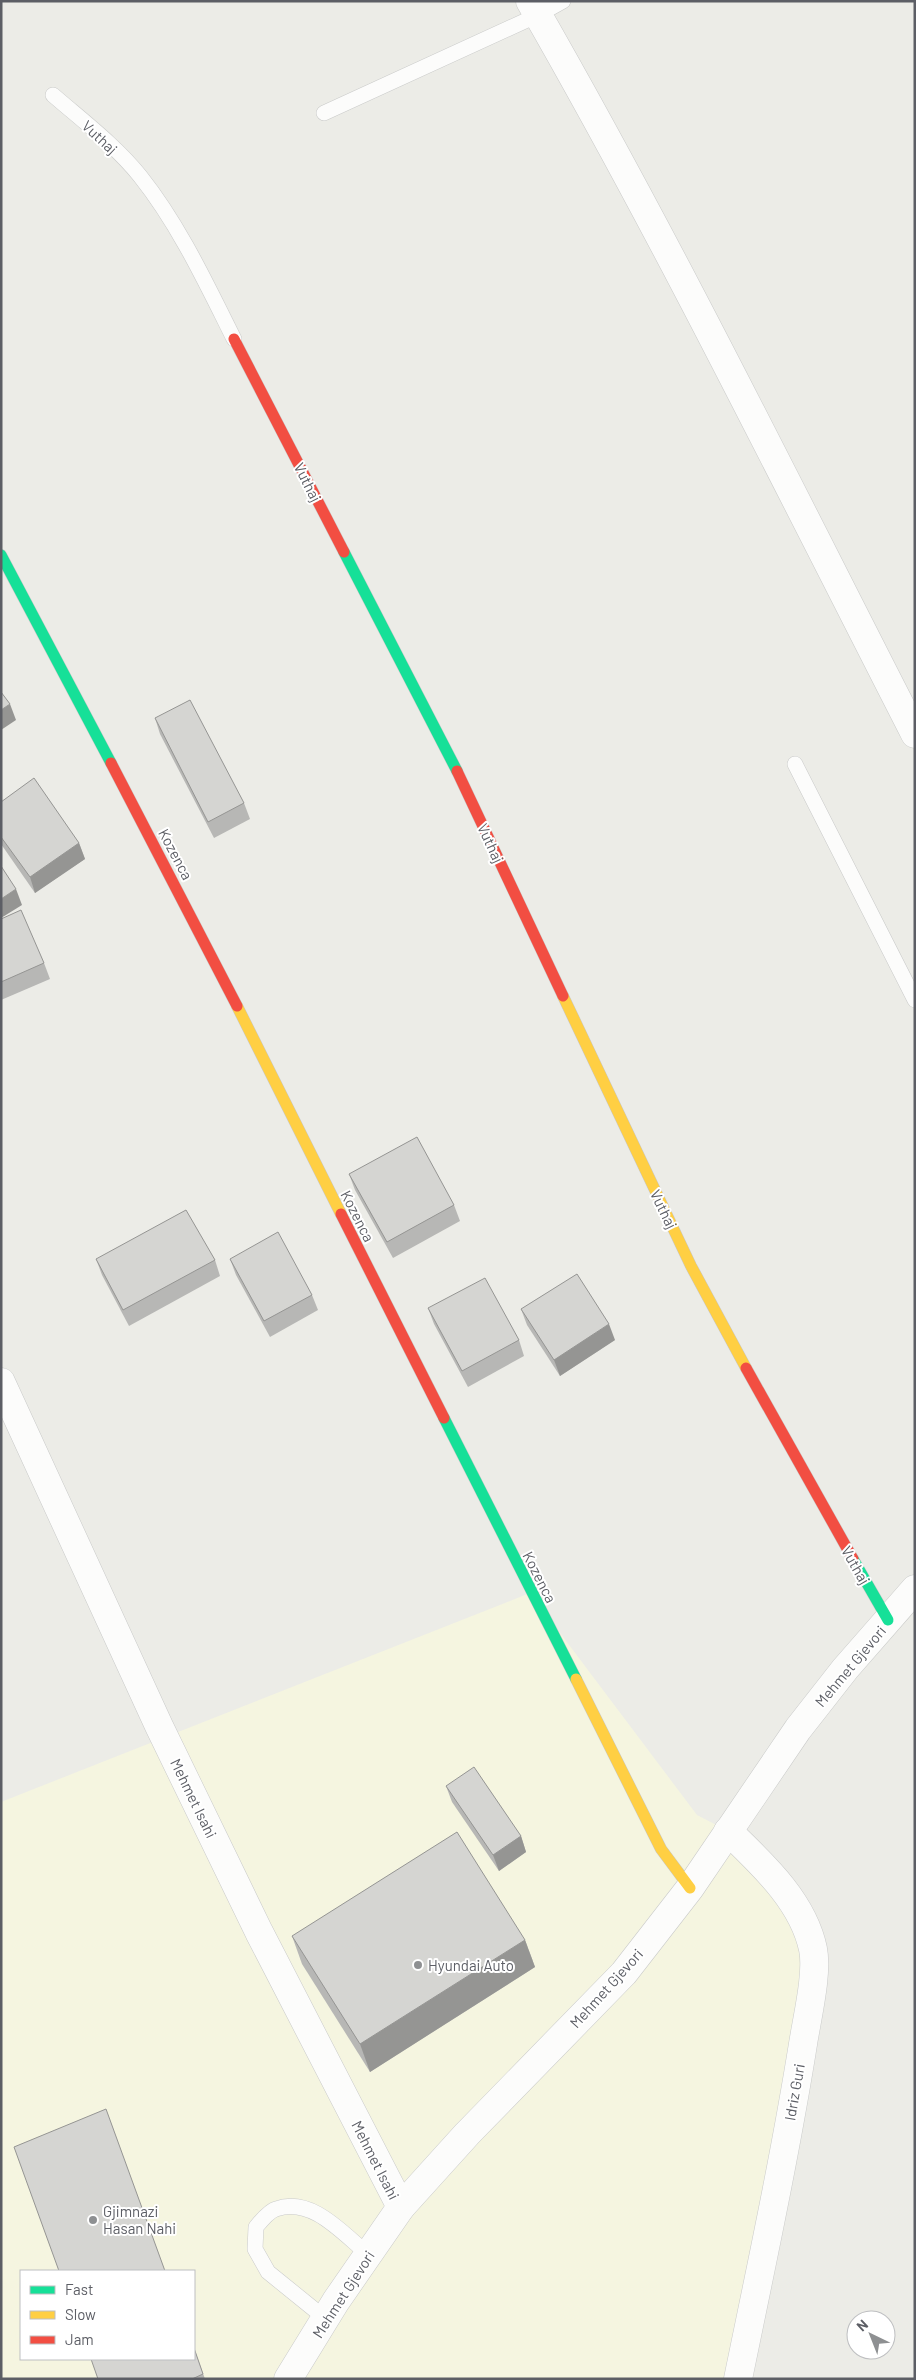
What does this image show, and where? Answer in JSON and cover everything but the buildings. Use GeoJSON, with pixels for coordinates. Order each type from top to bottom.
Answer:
{"type":"FeatureCollection","features":[{"type":"Feature","properties":{"kind":"street"},"geometry":{"type":"LineString","coordinates":[[534,8],[601,125],[721,351],[915,734]]}},
{"type":"Feature","properties":{"kind":"street","name":"Vuthaj"},"geometry":{"type":"LineString","coordinates":[[234,339],[447,750],[691,1266],[799,1466],[888,1620]]}},
{"type":"Feature","properties":{"kind":"street","name":"Kozenca"},"geometry":{"type":"LineString","coordinates":[[1,555],[192,917],[661,1849],[690,1888]]}},
{"type":"Feature","properties":{"kind":"street","name":"Mehmet Isahi"},"geometry":{"type":"LineString","coordinates":[[1,1382],[259,1932],[401,2207]]}},
{"type":"Feature","properties":{"kind":"street","name":"Mehmet Gjevori"},"geometry":{"type":"LineString","coordinates":[[288,2379],[401,2207],[467,2134],[624,1973],[690,1888],[798,1730],[845,1669],[913,1594]]}},
{"type":"Feature","properties":{"kind":"street","name":"Idriz Guri"},"geometry":{"type":"LineString","coordinates":[[728,1831],[785,1892],[803,1920],[813,1950],[812,1981],[799,2066],[738,2379]]}},
{"type":"Feature","properties":{"kind":"lane"},"geometry":{"type":"LineString","coordinates":[[324,113],[534,8],[563,1]]}},
{"type":"Feature","properties":{"kind":"lane","name":"Vuthaj"},"geometry":{"type":"LineString","coordinates":[[54,96],[100,135],[139,175],[164,208],[193,259],[234,339]]}},
{"type":"Feature","properties":{"kind":"lane"},"geometry":{"type":"LineString","coordinates":[[795,764],[915,1000]]}},
{"type":"Feature","properties":{"kind":"lane"},"geometry":{"type":"LineString","coordinates":[[326,2319],[268,2272],[255,2249],[256,2227],[274,2209],[296,2205],[316,2212],[369,2255]]}},
{"type":"Feature","properties":{"kind":"shaded area"},"geometry":{"type":"Polygon","coordinates":[[[530,1593],[697,1815],[728,1831],[819,1952],[738,2379],[1,2379],[1,1802],[530,1593]]]}},
{"type":"Feature","properties":{"kind":"traffic: fast"},"geometry":{"type":"LineString","coordinates":[[344,552],[457,771]]}},
{"type":"Feature","properties":{"kind":"traffic: fast"},"geometry":{"type":"LineString","coordinates":[[1,555],[111,763]]}},
{"type":"Feature","properties":{"kind":"traffic: fast"},"geometry":{"type":"LineString","coordinates":[[444,1418],[576,1679]]}},
{"type":"Feature","properties":{"kind":"traffic: fast"},"geometry":{"type":"LineString","coordinates":[[853,1559],[888,1620]]}},
{"type":"Feature","properties":{"kind":"traffic: slow"},"geometry":{"type":"LineString","coordinates":[[563,996],[691,1266],[746,1368]]}},
{"type":"Feature","properties":{"kind":"traffic: slow"},"geometry":{"type":"LineString","coordinates":[[237,1006],[341,1214]]}},
{"type":"Feature","properties":{"kind":"traffic: slow"},"geometry":{"type":"LineString","coordinates":[[576,1679],[661,1849],[690,1888]]}},
{"type":"Feature","properties":{"kind":"traffic: jam"},"geometry":{"type":"LineString","coordinates":[[234,339],[344,552]]}},
{"type":"Feature","properties":{"kind":"traffic: jam"},"geometry":{"type":"LineString","coordinates":[[111,763],[237,1006]]}},
{"type":"Feature","properties":{"kind":"traffic: jam"},"geometry":{"type":"LineString","coordinates":[[457,771],[563,996]]}},
{"type":"Feature","properties":{"kind":"traffic: jam"},"geometry":{"type":"LineString","coordinates":[[341,1214],[444,1418]]}},
{"type":"Feature","properties":{"kind":"traffic: jam"},"geometry":{"type":"LineString","coordinates":[[746,1368],[853,1559]]}},
{"type":"Feature","properties":{"kind":"place","name":"Hyundai Auto"},"geometry":{"type":"Point","coordinates":[418,1965]}},
{"type":"Feature","properties":{"kind":"place","name":"Gjimnazi Hasan Nahi"},"geometry":{"type":"Point","coordinates":[93,2220]}}]}
